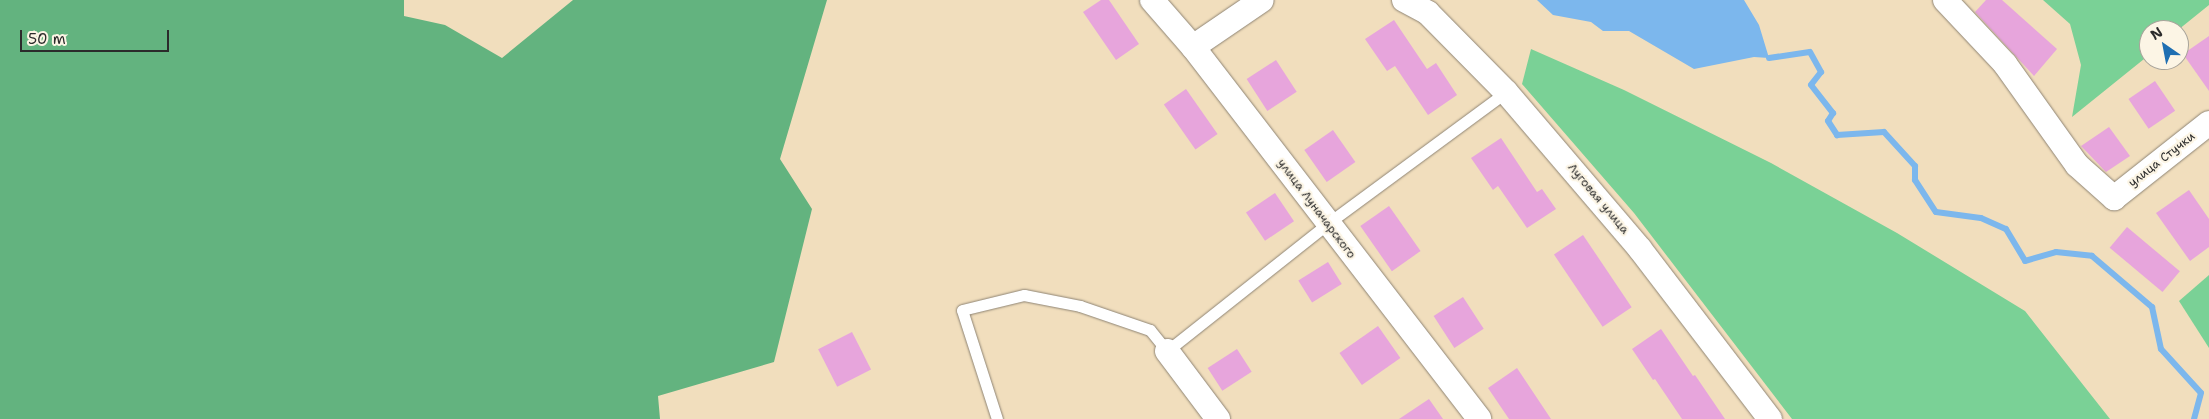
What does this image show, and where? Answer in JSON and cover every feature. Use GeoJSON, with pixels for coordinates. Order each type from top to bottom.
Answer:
{"type":"FeatureCollection","features":[{"type":"Feature","properties":{"kind":"street","name":"улица Луначарского"},"geometry":{"type":"LineString","coordinates":[[1152,0],[1193,48],[1479,419]]}},
{"type":"Feature","properties":{"kind":"street"},"geometry":{"type":"LineString","coordinates":[[1193,48],[1262,0]]}},
{"type":"Feature","properties":{"kind":"street","name":"Луговая улица"},"geometry":{"type":"LineString","coordinates":[[1404,0],[1428,13],[1506,92],[1640,249],[1770,419]]}},
{"type":"Feature","properties":{"kind":"street","name":"улица Стучки"},"geometry":{"type":"LineString","coordinates":[[1945,0],[2005,64],[2077,165],[2114,198],[2209,123]]}},
{"type":"Feature","properties":{"kind":"street"},"geometry":{"type":"LineString","coordinates":[[1167,351],[1218,419]]}},
{"type":"Feature","properties":{"kind":"lane"},"geometry":{"type":"LineString","coordinates":[[997,419],[962,310],[1024,295],[1080,306],[1150,330],[1167,351],[1327,224],[1506,92]]}},
{"type":"Feature","properties":{"kind":"green space"},"geometry":{"type":"Polygon","coordinates":[[[0,0],[404,0],[404,16],[445,25],[502,58],[573,0],[827,0],[780,159],[812,209],[774,362],[658,396],[660,419],[0,419],[0,0]]]}},
{"type":"Feature","properties":{"kind":"green space"},"geometry":{"type":"Polygon","coordinates":[[[2043,0],[2209,0],[2209,5],[2189,21],[2139,20],[2139,63],[2072,117],[2081,65],[2070,24],[2043,0]]]}},
{"type":"Feature","properties":{"kind":"green space"},"geometry":{"type":"Polygon","coordinates":[[[1531,49],[1624,90],[1771,163],[1897,233],[2025,311],[2110,419],[1792,419],[1634,213],[1522,84],[1531,49]]]}},
{"type":"Feature","properties":{"kind":"green space"},"geometry":{"type":"Polygon","coordinates":[[[2209,275],[2209,348],[2179,301],[2209,275]]]}},
{"type":"Feature","properties":{"kind":"water"},"geometry":{"type":"Polygon","coordinates":[[[1537,0],[1744,0],[1759,25],[1769,58],[1754,57],[1694,69],[1629,31],[1603,31],[1591,22],[1553,15],[1537,0]]]}},
{"type":"Feature","properties":{"kind":"building"},"geometry":{"type":"Polygon","coordinates":[[[1101,0],[1109,0],[1139,44],[1116,60],[1083,12],[1101,0]]]}},
{"type":"Feature","properties":{"kind":"building"},"geometry":{"type":"Polygon","coordinates":[[[1986,0],[2002,0],[2057,49],[2034,76],[1975,12],[1986,0]]]}},
{"type":"Feature","properties":{"kind":"building"},"geometry":{"type":"Polygon","coordinates":[[[1394,20],[1427,69],[1436,63],[1457,95],[1428,115],[1395,66],[1387,71],[1365,39],[1394,20]]]}},
{"type":"Feature","properties":{"kind":"building"},"geometry":{"type":"Polygon","coordinates":[[[2209,36],[2209,91],[2189,63],[2189,50],[2209,36]]]}},
{"type":"Feature","properties":{"kind":"building"},"geometry":{"type":"Polygon","coordinates":[[[1276,60],[1297,92],[1267,111],[1247,79],[1276,60]]]}},
{"type":"Feature","properties":{"kind":"building"},"geometry":{"type":"Polygon","coordinates":[[[2155,81],[2175,111],[2149,129],[2128,99],[2155,81]]]}},
{"type":"Feature","properties":{"kind":"building"},"geometry":{"type":"Polygon","coordinates":[[[1186,89],[1218,134],[1195,150],[1164,104],[1186,89]]]}},
{"type":"Feature","properties":{"kind":"building"},"geometry":{"type":"Polygon","coordinates":[[[2109,127],[2130,156],[2106,172],[2081,146],[2109,127]]]}},
{"type":"Feature","properties":{"kind":"building"},"geometry":{"type":"Polygon","coordinates":[[[1333,130],[1355,162],[1327,182],[1304,150],[1333,130]]]}},
{"type":"Feature","properties":{"kind":"building"},"geometry":{"type":"Polygon","coordinates":[[[1501,138],[1537,192],[1542,189],[1556,209],[1527,228],[1498,186],[1493,190],[1471,158],[1501,138]]]}},
{"type":"Feature","properties":{"kind":"building"},"geometry":{"type":"Polygon","coordinates":[[[2189,190],[2209,219],[2209,247],[2190,261],[2156,213],[2189,190]]]}},
{"type":"Feature","properties":{"kind":"building"},"geometry":{"type":"Polygon","coordinates":[[[1275,193],[1294,221],[1265,241],[1246,213],[1275,193]]]}},
{"type":"Feature","properties":{"kind":"building"},"geometry":{"type":"Polygon","coordinates":[[[1389,206],[1421,251],[1392,271],[1360,226],[1389,206]]]}},
{"type":"Feature","properties":{"kind":"building"},"geometry":{"type":"Polygon","coordinates":[[[2127,227],[2180,271],[2163,292],[2110,248],[2127,227]]]}},
{"type":"Feature","properties":{"kind":"building"},"geometry":{"type":"Polygon","coordinates":[[[1583,235],[1632,307],[1603,327],[1554,255],[1583,235]]]}},
{"type":"Feature","properties":{"kind":"building"},"geometry":{"type":"Polygon","coordinates":[[[1328,262],[1342,284],[1312,303],[1298,281],[1328,262]]]}},
{"type":"Feature","properties":{"kind":"building"},"geometry":{"type":"Polygon","coordinates":[[[1463,297],[1484,329],[1454,348],[1434,316],[1463,297]]]}},
{"type":"Feature","properties":{"kind":"building"},"geometry":{"type":"Polygon","coordinates":[[[1378,326],[1400,358],[1362,385],[1339,353],[1378,326]]]}},
{"type":"Feature","properties":{"kind":"building"},"geometry":{"type":"Polygon","coordinates":[[[1661,329],[1725,419],[1682,419],[1655,379],[1653,380],[1632,349],[1661,329]]]}},
{"type":"Feature","properties":{"kind":"building"},"geometry":{"type":"Polygon","coordinates":[[[852,332],[871,369],[837,387],[818,349],[852,332]]]}},
{"type":"Feature","properties":{"kind":"building"},"geometry":{"type":"Polygon","coordinates":[[[1237,349],[1252,372],[1222,391],[1208,368],[1237,349]]]}},
{"type":"Feature","properties":{"kind":"building"},"geometry":{"type":"Polygon","coordinates":[[[1517,368],[1551,419],[1509,419],[1488,388],[1517,368]]]}},
{"type":"Feature","properties":{"kind":"building"},"geometry":{"type":"Polygon","coordinates":[[[1429,399],[1443,419],[1399,419],[1429,399]]]}},
{"type":"Feature","properties":{"kind":"waterway"},"geometry":{"type":"LineString","coordinates":[[1769,58],[1810,52],[1821,72],[1811,85],[1833,113],[1828,121],[1837,135],[1884,132],[1915,166],[1915,180],[1936,212],[1981,218],[2006,229],[2025,261],[2056,252],[2092,256],[2152,307],[2161,349],[2201,393],[2194,419]]}}]}
